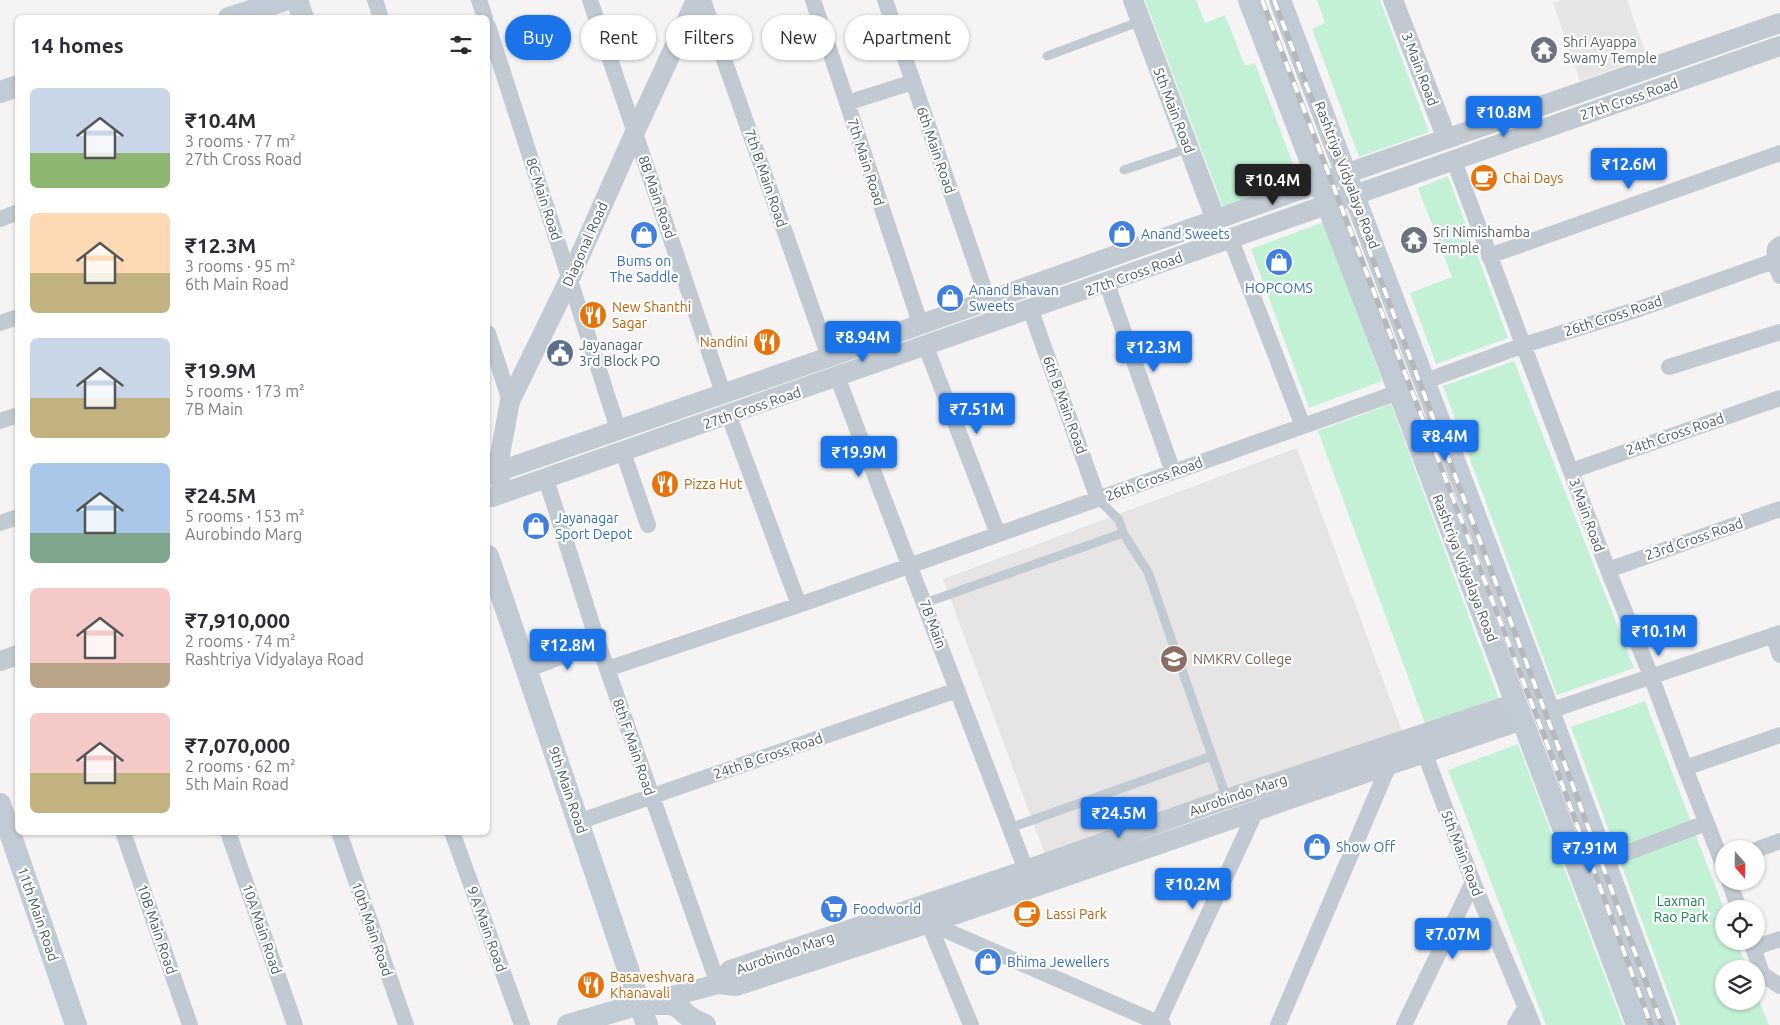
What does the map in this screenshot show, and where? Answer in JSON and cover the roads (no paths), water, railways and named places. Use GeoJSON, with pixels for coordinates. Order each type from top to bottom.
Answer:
{"type":"FeatureCollection","features":[{"type":"Feature","properties":{"kind":"main road"},"geometry":{"type":"LineString","coordinates":[[238,15],[284,0]]}},
{"type":"Feature","properties":{"kind":"main road"},"geometry":{"type":"LineString","coordinates":[[297,0],[302,15]]}},
{"type":"Feature","properties":{"kind":"main road","name":"Rashtriya Vidyalaya Road"},"geometry":{"type":"LineString","coordinates":[[1249,0],[1399,392],[1637,1025]]}},
{"type":"Feature","properties":{"kind":"main road","name":"Rashtriya Vidyalaya Road"},"geometry":{"type":"LineString","coordinates":[[1280,0],[1605,860],[1665,1025]]}},
{"type":"Feature","properties":{"kind":"main road"},"geometry":{"type":"LineString","coordinates":[[0,92],[15,87]]}},
{"type":"Feature","properties":{"kind":"main road","name":"9th Main Road"},"geometry":{"type":"LineString","coordinates":[[490,562],[647,1020]]}},
{"type":"Feature","properties":{"kind":"main road","name":"11th Main Road"},"geometry":{"type":"LineString","coordinates":[[0,804],[76,1025]]}},
{"type":"Feature","properties":{"kind":"main road"},"geometry":{"type":"LineString","coordinates":[[568,1025],[647,1020],[674,1004],[699,1022]]}},
{"type":"Feature","properties":{"kind":"street"},"geometry":{"type":"LineString","coordinates":[[375,0],[380,15]]}},
{"type":"Feature","properties":{"kind":"street"},"geometry":{"type":"LineString","coordinates":[[479,0],[484,15]]}},
{"type":"Feature","properties":{"kind":"street","name":"8B Main Road"},"geometry":{"type":"LineString","coordinates":[[590,0],[723,393]]}},
{"type":"Feature","properties":{"kind":"street","name":"Diagonal Road"},"geometry":{"type":"LineString","coordinates":[[496,495],[492,473],[510,401],[570,278],[696,0]]}},
{"type":"Feature","properties":{"kind":"street","name":"7th B Main Road"},"geometry":{"type":"LineString","coordinates":[[703,0],[829,357]]}},
{"type":"Feature","properties":{"kind":"street","name":"7th Main Road"},"geometry":{"type":"LineString","coordinates":[[813,0],[920,324]]}},
{"type":"Feature","properties":{"kind":"street","name":"6th Main Road"},"geometry":{"type":"LineString","coordinates":[[885,0],[988,300]]}},
{"type":"Feature","properties":{"kind":"street","name":"5th Main Road"},"geometry":{"type":"LineString","coordinates":[[1133,0],[1216,220]]}},
{"type":"Feature","properties":{"kind":"street","name":"3 Main Road"},"geometry":{"type":"LineString","coordinates":[[1393,0],[1447,139]]}},
{"type":"Feature","properties":{"kind":"street","name":"27th Cross Road"},"geometry":{"type":"LineString","coordinates":[[492,473],[618,428],[829,357],[1319,183],[1780,23]]}},
{"type":"Feature","properties":{"kind":"street","name":"8C Main Road"},"geometry":{"type":"LineString","coordinates":[[490,32],[618,428]]}},
{"type":"Feature","properties":{"kind":"street","name":"27th Cross Road"},"geometry":{"type":"LineString","coordinates":[[496,495],[546,480],[838,379],[1780,46]]}},
{"type":"Feature","properties":{"kind":"street"},"geometry":{"type":"LineString","coordinates":[[847,103],[913,82]]}},
{"type":"Feature","properties":{"kind":"street"},"geometry":{"type":"LineString","coordinates":[[1489,256],[1780,153]]}},
{"type":"Feature","properties":{"kind":"street","name":"3 Main Road"},"geometry":{"type":"LineString","coordinates":[[1454,161],[1608,570],[1651,676],[1715,845]]}},
{"type":"Feature","properties":{"kind":"street"},"geometry":{"type":"LineString","coordinates":[[0,218],[15,213]]}},
{"type":"Feature","properties":{"kind":"street"},"geometry":{"type":"LineString","coordinates":[[1231,240],[1303,426]]}},
{"type":"Feature","properties":{"kind":"street"},"geometry":{"type":"LineString","coordinates":[[1780,244],[1775,248],[1774,261],[1780,276]]}},
{"type":"Feature","properties":{"kind":"street","name":"26th Cross Road"},"geometry":{"type":"LineString","coordinates":[[1434,378],[1774,261]]}},
{"type":"Feature","properties":{"kind":"street"},"geometry":{"type":"LineString","coordinates":[[1107,284],[1173,472]]}},
{"type":"Feature","properties":{"kind":"street","name":"6th B Main Road"},"geometry":{"type":"LineString","coordinates":[[1031,311],[1098,499]]}},
{"type":"Feature","properties":{"kind":"street"},"geometry":{"type":"LineString","coordinates":[[0,323],[15,317]]}},
{"type":"Feature","properties":{"kind":"street"},"geometry":{"type":"LineString","coordinates":[[1669,367],[1780,332]]}},
{"type":"Feature","properties":{"kind":"street"},"geometry":{"type":"LineString","coordinates":[[490,339],[510,401]]}},
{"type":"Feature","properties":{"kind":"street"},"geometry":{"type":"LineString","coordinates":[[926,347],[998,534]]}},
{"type":"Feature","properties":{"kind":"street","name":"7B Main"},"geometry":{"type":"LineString","coordinates":[[838,379],[1026,870]]}},
{"type":"Feature","properties":{"kind":"street","name":"26th Cross Road"},"geometry":{"type":"LineString","coordinates":[[607,669],[799,605],[1399,392]]}},
{"type":"Feature","properties":{"kind":"street","name":"24th Cross Road"},"geometry":{"type":"LineString","coordinates":[[1571,470],[1780,398]]}},
{"type":"Feature","properties":{"kind":"street"},"geometry":{"type":"LineString","coordinates":[[0,421],[15,416]]}},
{"type":"Feature","properties":{"kind":"street"},"geometry":{"type":"LineString","coordinates":[[729,416],[799,605]]}},
{"type":"Feature","properties":{"kind":"street"},"geometry":{"type":"LineString","coordinates":[[623,452],[648,525]]}},
{"type":"Feature","properties":{"kind":"street","name":"8th F Main Road"},"geometry":{"type":"LineString","coordinates":[[546,480],[598,643],[718,984]]}},
{"type":"Feature","properties":{"kind":"street","name":"23rd Cross Road"},"geometry":{"type":"LineString","coordinates":[[1608,570],[1780,509]]}},
{"type":"Feature","properties":{"kind":"street"},"geometry":{"type":"LineString","coordinates":[[0,523],[15,518]]}},
{"type":"Feature","properties":{"kind":"street"},"geometry":{"type":"LineString","coordinates":[[1549,711],[1776,634],[1780,655]]}},
{"type":"Feature","properties":{"kind":"street"},"geometry":{"type":"LineString","coordinates":[[526,670],[598,643]]}},
{"type":"Feature","properties":{"kind":"street"},"geometry":{"type":"LineString","coordinates":[[0,661],[15,656]]}},
{"type":"Feature","properties":{"kind":"street","name":"24th B Cross Road"},"geometry":{"type":"LineString","coordinates":[[578,822],[957,690]]}},
{"type":"Feature","properties":{"kind":"street","name":"Aurobindo Marg"},"geometry":{"type":"LineString","coordinates":[[939,915],[1026,870],[1227,799],[1421,745],[1519,712]]}},
{"type":"Feature","properties":{"kind":"street"},"geometry":{"type":"LineString","coordinates":[[1685,768],[1780,735]]}},
{"type":"Feature","properties":{"kind":"street","name":"5th Main Road"},"geometry":{"type":"LineString","coordinates":[[1421,745],[1473,882],[1532,1025]]}},
{"type":"Feature","properties":{"kind":"street","name":"Aurobindo Marg"},"geometry":{"type":"LineString","coordinates":[[647,1020],[718,984],[736,986],[939,915],[1256,811],[1389,765],[1421,745]]}},
{"type":"Feature","properties":{"kind":"street"},"geometry":{"type":"LineString","coordinates":[[1278,1025],[1389,765]]}},
{"type":"Feature","properties":{"kind":"street"},"geometry":{"type":"LineString","coordinates":[[971,1025],[933,934],[939,915],[1160,1024],[1256,811]]}},
{"type":"Feature","properties":{"kind":"street"},"geometry":{"type":"LineString","coordinates":[[1605,860],[1706,823]]}},
{"type":"Feature","properties":{"kind":"street","name":"10B Main Road"},"geometry":{"type":"LineString","coordinates":[[124,835],[190,1025]]}},
{"type":"Feature","properties":{"kind":"street","name":"10A Main Road"},"geometry":{"type":"LineString","coordinates":[[229,835],[295,1025]]}},
{"type":"Feature","properties":{"kind":"street","name":"10th Main Road"},"geometry":{"type":"LineString","coordinates":[[340,835],[406,1025]]}},
{"type":"Feature","properties":{"kind":"street","name":"9 A Main Road"},"geometry":{"type":"LineString","coordinates":[[453,835],[522,1025]]}},
{"type":"Feature","properties":{"kind":"street"},"geometry":{"type":"LineString","coordinates":[[1765,847],[1780,841]]}},
{"type":"Feature","properties":{"kind":"street"},"geometry":{"type":"LineString","coordinates":[[1404,1025],[1473,882]]}},
{"type":"Feature","properties":{"kind":"street"},"geometry":{"type":"LineString","coordinates":[[1765,942],[1780,939]]}},
{"type":"Feature","properties":{"kind":"street"},"geometry":{"type":"LineString","coordinates":[[1754,950],[1762,974],[1780,986]]}},
{"type":"Feature","properties":{"kind":"street"},"geometry":{"type":"LineString","coordinates":[[1515,1025],[1526,1008]]}},
{"type":"Feature","properties":{"kind":"lane"},"geometry":{"type":"LineString","coordinates":[[1047,56],[1141,21]]}},
{"type":"Feature","properties":{"kind":"lane"},"geometry":{"type":"LineString","coordinates":[[1124,170],[1188,148]]}},
{"type":"Feature","properties":{"kind":"lane"},"geometry":{"type":"LineString","coordinates":[[1098,499],[1119,520],[1123,533],[1148,572],[1227,799]]}},
{"type":"Feature","properties":{"kind":"lane"},"geometry":{"type":"LineString","coordinates":[[925,603],[1123,533]]}},
{"type":"Feature","properties":{"kind":"lane"},"geometry":{"type":"LineString","coordinates":[[1010,828],[1212,756]]}},
{"type":"Feature","properties":{"kind":"railway"},"geometry":{"type":"LineString","coordinates":[[1262,0],[1543,733],[1651,1025]]}},
{"type":"Feature","properties":{"kind":"railway"},"geometry":{"type":"LineString","coordinates":[[1274,0],[1552,730],[1662,1025]]}},
{"type":"Feature","properties":{"kind":"place","name":"Shri Ayappa Swamy Temple"},"geometry":{"type":"Point","coordinates":[1544,50]}},
{"type":"Feature","properties":{"kind":"place","name":"Chai Days"},"geometry":{"type":"Point","coordinates":[1484,178]}},
{"type":"Feature","properties":{"kind":"place","name":"Anand Sweets"},"geometry":{"type":"Point","coordinates":[1122,234]}},
{"type":"Feature","properties":{"kind":"place","name":"Bums on The Saddle"},"geometry":{"type":"Point","coordinates":[644,235]}},
{"type":"Feature","properties":{"kind":"place","name":"Sri Nimishamba Temple"},"geometry":{"type":"Point","coordinates":[1414,240]}},
{"type":"Feature","properties":{"kind":"place","name":"HOPCOMS"},"geometry":{"type":"Point","coordinates":[1279,262]}},
{"type":"Feature","properties":{"kind":"place","name":"Anand Bhavan Sweets"},"geometry":{"type":"Point","coordinates":[950,298]}},
{"type":"Feature","properties":{"kind":"place","name":"New Shanthi Sagar"},"geometry":{"type":"Point","coordinates":[593,315]}},
{"type":"Feature","properties":{"kind":"place","name":"Nandini"},"geometry":{"type":"Point","coordinates":[767,342]}},
{"type":"Feature","properties":{"kind":"place","name":"Jayanagar 3rd Block PO"},"geometry":{"type":"Point","coordinates":[560,353]}},
{"type":"Feature","properties":{"kind":"place","name":"Pizza Hut"},"geometry":{"type":"Point","coordinates":[665,484]}},
{"type":"Feature","properties":{"kind":"place","name":"Jayanagar Sport Depot"},"geometry":{"type":"Point","coordinates":[536,526]}},
{"type":"Feature","properties":{"kind":"place","name":"NMKRV College"},"geometry":{"type":"Point","coordinates":[1174,659]}},
{"type":"Feature","properties":{"kind":"place","name":"Show Off"},"geometry":{"type":"Point","coordinates":[1317,847]}},
{"type":"Feature","properties":{"kind":"place","name":"Foodworld"},"geometry":{"type":"Point","coordinates":[834,909]}},
{"type":"Feature","properties":{"kind":"place","name":"Lassi Park"},"geometry":{"type":"Point","coordinates":[1027,914]}},
{"type":"Feature","properties":{"kind":"place","name":"Bhima Jewellers"},"geometry":{"type":"Point","coordinates":[988,962]}},
{"type":"Feature","properties":{"kind":"place","name":"Basaveshvara Khanavali"},"geometry":{"type":"Point","coordinates":[591,985]}},
{"type":"Feature","properties":{"kind":"park label","name":"Laxman Rao Park"},"geometry":{"type":"Point","coordinates":[1681,910]}}]}
